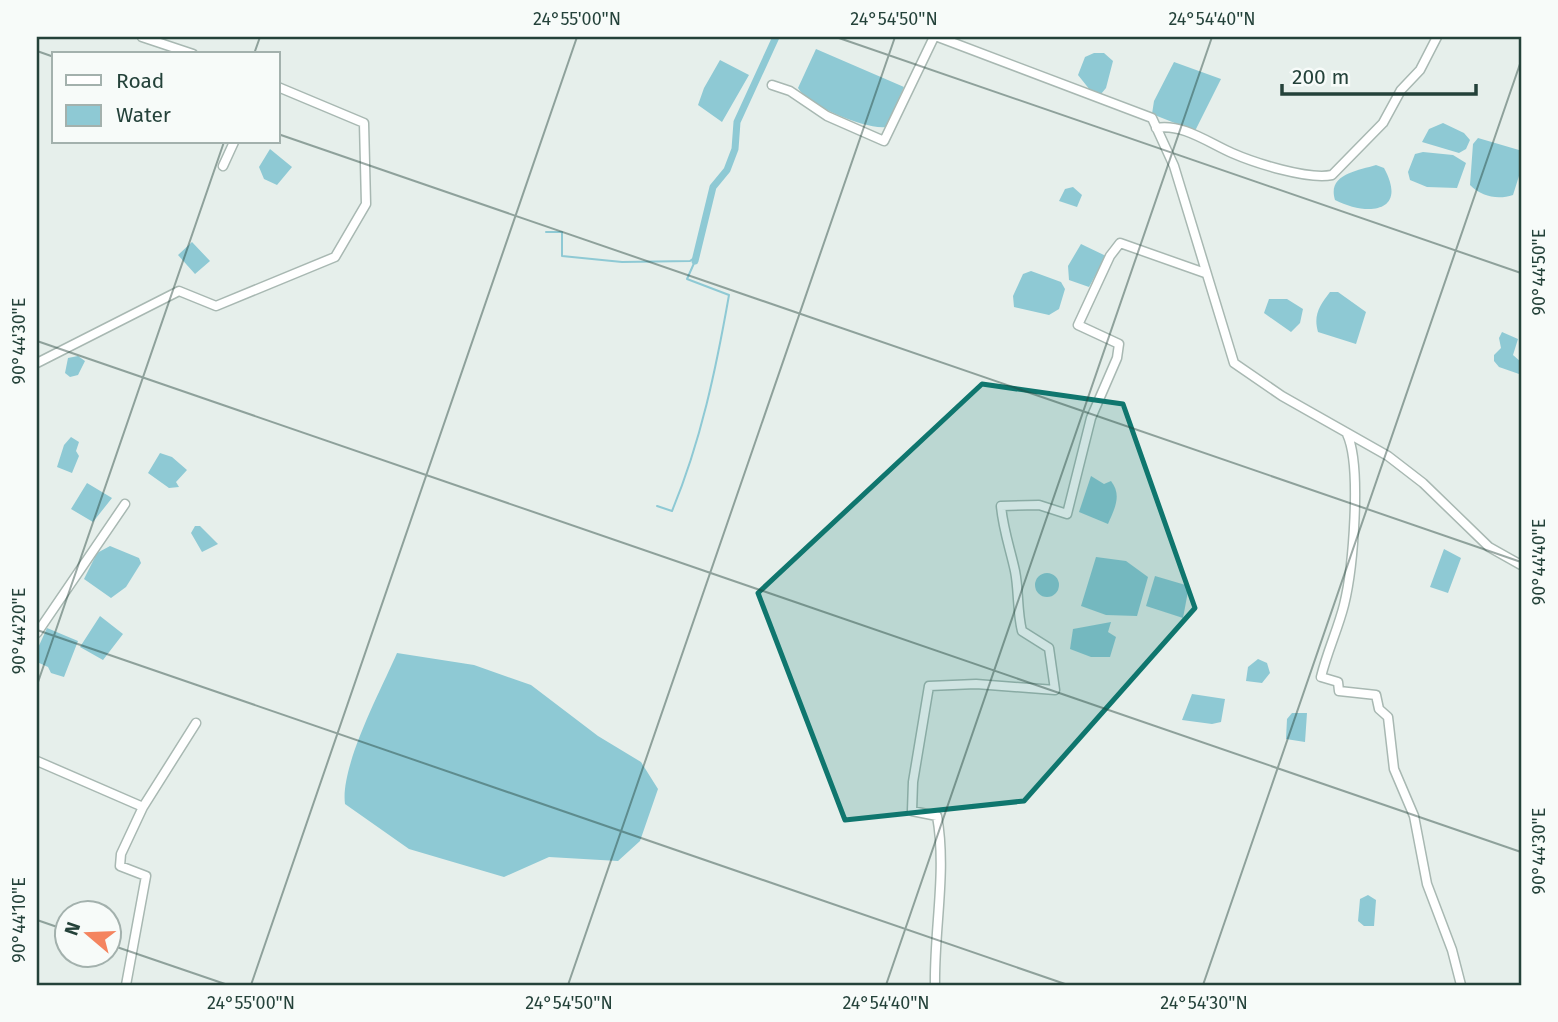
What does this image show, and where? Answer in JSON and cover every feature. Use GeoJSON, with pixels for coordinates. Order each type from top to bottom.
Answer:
{"type":"FeatureCollection","features":[{"type":"Feature","properties":{"kind":"street"},"geometry":{"type":"LineString","coordinates":[[142,37],[187,52]]}},
{"type":"Feature","properties":{"kind":"street"},"geometry":{"type":"LineString","coordinates":[[772,85],[790,90],[827,116],[884,141],[936,37],[1152,118],[1174,166],[1234,363],[1282,396],[1388,456],[1423,483],[1489,547],[1521,565]]}},
{"type":"Feature","properties":{"kind":"street"},"geometry":{"type":"LineString","coordinates":[[1156,128],[1179,128],[1235,154],[1270,165],[1320,178],[1332,175],[1383,123],[1401,90],[1420,70],[1437,37]]}},
{"type":"Feature","properties":{"kind":"street"},"geometry":{"type":"LineString","coordinates":[[37,363],[179,290],[216,306],[335,257],[366,204],[364,123],[280,88]]}},
{"type":"Feature","properties":{"kind":"street"},"geometry":{"type":"LineString","coordinates":[[223,166],[233,144]]}},
{"type":"Feature","properties":{"kind":"street"},"geometry":{"type":"LineString","coordinates":[[935,985],[942,859],[940,833],[937,816],[912,811],[913,782],[929,686],[976,684],[1055,690],[1049,648],[1022,631],[1017,610],[1015,572],[1004,536],[1001,506],[1039,505],[1067,514],[1091,418],[1117,358],[1119,344],[1078,324],[1110,256],[1120,243],[1205,273]]}},
{"type":"Feature","properties":{"kind":"street"},"geometry":{"type":"LineString","coordinates":[[1347,434],[1352,446],[1354,521],[1345,603],[1321,677],[1338,682],[1339,691],[1376,695],[1379,709],[1388,717],[1394,769],[1414,816],[1427,884],[1452,950],[1461,985]]}},
{"type":"Feature","properties":{"kind":"street"},"geometry":{"type":"LineString","coordinates":[[37,634],[125,504]]}},
{"type":"Feature","properties":{"kind":"street"},"geometry":{"type":"LineString","coordinates":[[125,985],[146,876],[120,866],[121,854],[143,807],[196,723]]}},
{"type":"Feature","properties":{"kind":"street"},"geometry":{"type":"LineString","coordinates":[[37,761],[143,807]]}},
{"type":"Feature","properties":{"kind":"highlighted area"},"geometry":{"type":"Polygon","coordinates":[[[982,384],[1123,404],[1195,608],[1024,801],[845,820],[758,593],[982,384]]]}},
{"type":"Feature","properties":{"kind":"water"},"geometry":{"type":"Polygon","coordinates":[[[816,49],[904,87],[886,127],[852,121],[825,109],[804,95],[798,88],[816,49]]]}},
{"type":"Feature","properties":{"kind":"water"},"geometry":{"type":"Polygon","coordinates":[[[1104,53],[1113,61],[1106,88],[1101,94],[1090,90],[1078,75],[1085,57],[1104,53]]]}},
{"type":"Feature","properties":{"kind":"water"},"geometry":{"type":"Polygon","coordinates":[[[720,60],[749,75],[722,122],[698,105],[720,60]]]}},
{"type":"Feature","properties":{"kind":"water"},"geometry":{"type":"Polygon","coordinates":[[[1174,62],[1221,79],[1195,131],[1152,114],[1154,101],[1174,62]]]}},
{"type":"Feature","properties":{"kind":"water"},"geometry":{"type":"Polygon","coordinates":[[[1443,123],[1464,133],[1470,140],[1466,149],[1459,153],[1422,142],[1429,129],[1443,123]]]}},
{"type":"Feature","properties":{"kind":"water"},"geometry":{"type":"Polygon","coordinates":[[[1478,138],[1519,150],[1519,176],[1513,195],[1490,196],[1470,185],[1473,144],[1478,138]]]}},
{"type":"Feature","properties":{"kind":"water"},"geometry":{"type":"Polygon","coordinates":[[[270,149],[292,167],[277,185],[264,179],[259,167],[270,149]]]}},
{"type":"Feature","properties":{"kind":"water"},"geometry":{"type":"Polygon","coordinates":[[[1423,152],[1453,155],[1466,163],[1457,188],[1427,187],[1410,180],[1408,172],[1415,154],[1423,152]]]}},
{"type":"Feature","properties":{"kind":"water"},"geometry":{"type":"Polygon","coordinates":[[[1376,165],[1384,168],[1390,183],[1391,195],[1388,203],[1371,209],[1335,200],[1335,184],[1339,179],[1376,165]]]}},
{"type":"Feature","properties":{"kind":"water"},"geometry":{"type":"Polygon","coordinates":[[[1073,187],[1082,195],[1077,207],[1059,201],[1065,189],[1073,187]]]}},
{"type":"Feature","properties":{"kind":"water"},"geometry":{"type":"Polygon","coordinates":[[[192,242],[210,261],[195,274],[178,255],[192,242]]]}},
{"type":"Feature","properties":{"kind":"water"},"geometry":{"type":"Polygon","coordinates":[[[1081,244],[1106,256],[1089,287],[1069,280],[1068,266],[1081,244]]]}},
{"type":"Feature","properties":{"kind":"water"},"geometry":{"type":"Polygon","coordinates":[[[1031,271],[1061,282],[1065,289],[1059,309],[1049,315],[1014,307],[1013,296],[1023,274],[1031,271]]]}},
{"type":"Feature","properties":{"kind":"water"},"geometry":{"type":"Polygon","coordinates":[[[1330,292],[1338,292],[1366,312],[1356,344],[1318,332],[1318,310],[1330,292]]]}},
{"type":"Feature","properties":{"kind":"water"},"geometry":{"type":"Polygon","coordinates":[[[1269,299],[1287,299],[1303,309],[1300,323],[1291,332],[1264,313],[1269,299]]]}},
{"type":"Feature","properties":{"kind":"water"},"geometry":{"type":"Polygon","coordinates":[[[1502,332],[1518,339],[1513,355],[1521,362],[1519,374],[1499,367],[1494,361],[1494,355],[1501,348],[1499,338],[1502,332]]]}},
{"type":"Feature","properties":{"kind":"water"},"geometry":{"type":"Polygon","coordinates":[[[78,356],[85,361],[78,375],[70,377],[65,373],[68,358],[78,356]]]}},
{"type":"Feature","properties":{"kind":"water"},"geometry":{"type":"Polygon","coordinates":[[[71,437],[79,442],[76,451],[79,456],[72,473],[57,467],[64,445],[71,437]]]}},
{"type":"Feature","properties":{"kind":"water"},"geometry":{"type":"Polygon","coordinates":[[[160,453],[172,457],[187,470],[176,482],[179,487],[169,488],[148,473],[160,453]]]}},
{"type":"Feature","properties":{"kind":"water"},"geometry":{"type":"Polygon","coordinates":[[[1091,476],[1104,484],[1111,481],[1116,491],[1115,507],[1108,524],[1079,512],[1091,476]]]}},
{"type":"Feature","properties":{"kind":"water"},"geometry":{"type":"Polygon","coordinates":[[[87,483],[112,498],[93,522],[71,509],[87,483]]]}},
{"type":"Feature","properties":{"kind":"water"},"geometry":{"type":"Polygon","coordinates":[[[195,526],[200,526],[218,544],[202,552],[191,533],[195,526]]]}},
{"type":"Feature","properties":{"kind":"water"},"geometry":{"type":"Polygon","coordinates":[[[110,546],[139,558],[141,563],[126,587],[111,598],[84,579],[97,553],[110,546]]]}},
{"type":"Feature","properties":{"kind":"water"},"geometry":{"type":"Polygon","coordinates":[[[1444,549],[1461,558],[1448,593],[1430,587],[1444,549]]]}},
{"type":"Feature","properties":{"kind":"water"},"geometry":{"type":"Polygon","coordinates":[[[1096,557],[1126,561],[1148,577],[1137,616],[1106,615],[1081,606],[1096,557]]]}},
{"type":"Feature","properties":{"kind":"water"},"geometry":{"type":"Polygon","coordinates":[[[1047,573],[1056,576],[1059,585],[1056,594],[1047,597],[1038,594],[1035,585],[1038,576],[1047,573]]]}},
{"type":"Feature","properties":{"kind":"water"},"geometry":{"type":"Polygon","coordinates":[[[1155,576],[1189,586],[1183,618],[1146,606],[1155,576]]]}},
{"type":"Feature","properties":{"kind":"water"},"geometry":{"type":"Polygon","coordinates":[[[100,616],[123,634],[103,660],[80,647],[100,616]]]}},
{"type":"Feature","properties":{"kind":"water"},"geometry":{"type":"Polygon","coordinates":[[[1111,622],[1108,632],[1116,637],[1110,657],[1091,657],[1070,649],[1073,629],[1111,622]]]}},
{"type":"Feature","properties":{"kind":"water"},"geometry":{"type":"Polygon","coordinates":[[[47,628],[78,641],[64,677],[51,673],[48,667],[37,662],[37,650],[47,628]]]}},
{"type":"Feature","properties":{"kind":"water"},"geometry":{"type":"Polygon","coordinates":[[[397,653],[474,665],[531,685],[598,736],[641,762],[658,789],[640,841],[618,861],[549,857],[504,877],[409,849],[345,804],[345,788],[355,749],[397,653]]]}},
{"type":"Feature","properties":{"kind":"water"},"geometry":{"type":"Polygon","coordinates":[[[1258,659],[1267,663],[1270,673],[1262,683],[1246,681],[1248,667],[1258,659]]]}},
{"type":"Feature","properties":{"kind":"water"},"geometry":{"type":"Polygon","coordinates":[[[1192,694],[1225,699],[1221,722],[1212,724],[1182,720],[1192,694]]]}},
{"type":"Feature","properties":{"kind":"water"},"geometry":{"type":"Polygon","coordinates":[[[1292,713],[1307,713],[1305,742],[1286,739],[1287,719],[1292,713]]]}},
{"type":"Feature","properties":{"kind":"water"},"geometry":{"type":"Polygon","coordinates":[[[1368,895],[1376,900],[1374,926],[1364,926],[1358,921],[1360,899],[1368,895]]]}},
{"type":"Feature","properties":{"kind":"waterway"},"geometry":{"type":"LineString","coordinates":[[695,261],[713,187],[727,170],[735,149],[737,122],[776,37]]}},
{"type":"Feature","properties":{"kind":"waterway"},"geometry":{"type":"LineString","coordinates":[[546,232],[562,232],[562,256],[622,262],[690,261],[698,255]]}},
{"type":"Feature","properties":{"kind":"waterway"},"geometry":{"type":"LineString","coordinates":[[657,506],[672,511],[682,485],[713,377],[729,295],[687,279],[695,261]]}}]}
